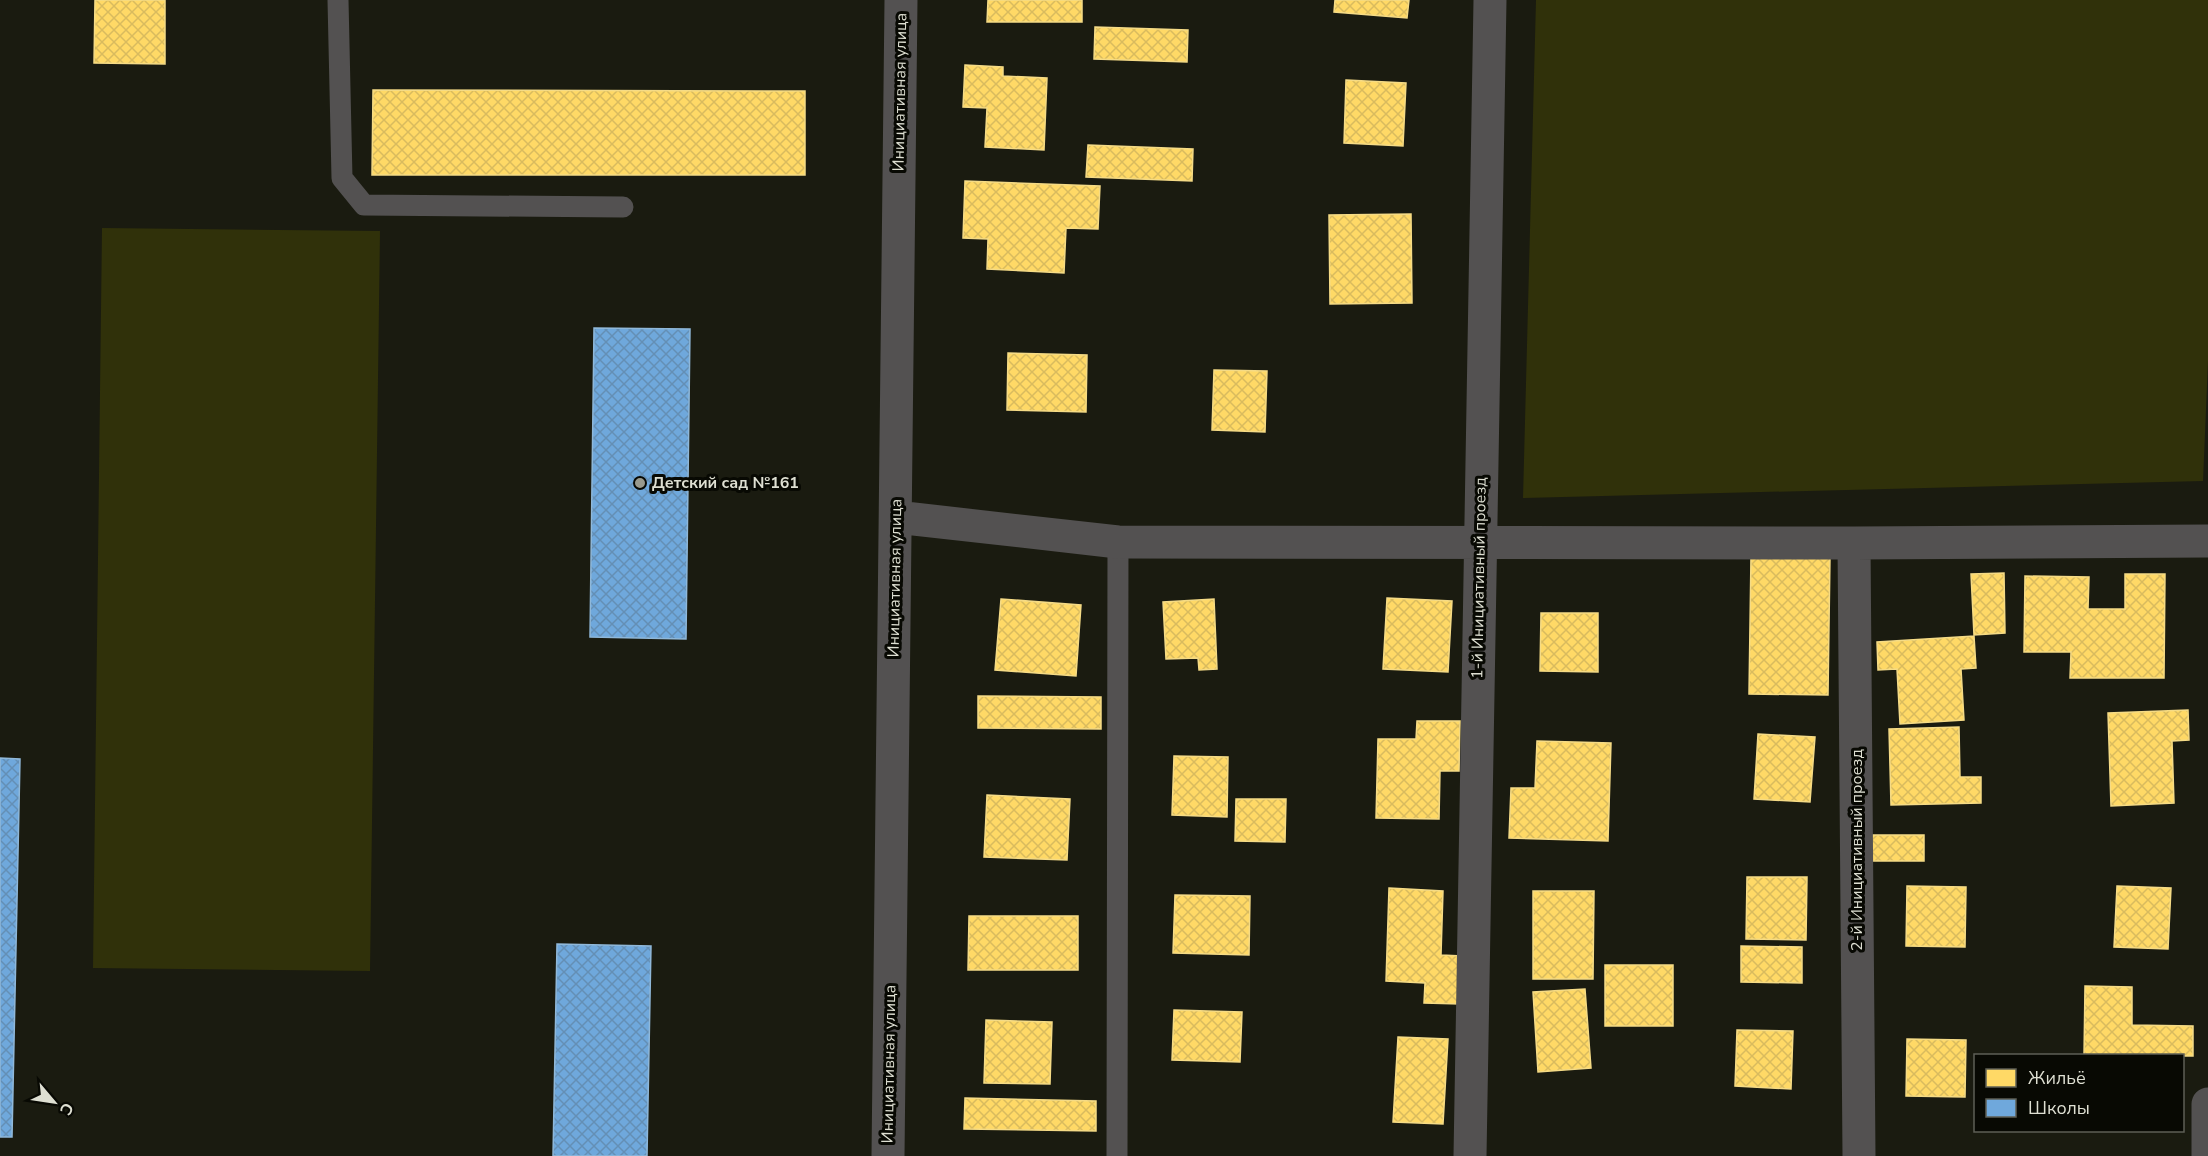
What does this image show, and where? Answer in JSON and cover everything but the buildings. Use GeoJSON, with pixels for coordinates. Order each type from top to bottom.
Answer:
{"type":"FeatureCollection","features":[{"type":"Feature","properties":{"kind":"street","name":"Инициативная улица"},"geometry":{"type":"LineString","coordinates":[[888,1156],[901,0]]}},
{"type":"Feature","properties":{"kind":"street","name":"1-й Инициативный проезд"},"geometry":{"type":"LineString","coordinates":[[1470,1156],[1490,0]]}},
{"type":"Feature","properties":{"kind":"street"},"geometry":{"type":"LineString","coordinates":[[896,517],[1118,542],[2208,541]]}},
{"type":"Feature","properties":{"kind":"street","name":"2-й Инициативный проезд"},"geometry":{"type":"LineString","coordinates":[[1854,543],[1859,1156]]}},
{"type":"Feature","properties":{"kind":"street"},"geometry":{"type":"LineString","coordinates":[[2208,1104],[2208,1156]]}},
{"type":"Feature","properties":{"kind":"lane"},"geometry":{"type":"LineString","coordinates":[[338,0],[342,178],[364,205],[623,207]]}},
{"type":"Feature","properties":{"kind":"lane"},"geometry":{"type":"LineString","coordinates":[[1117,1156],[1118,542]]}},
{"type":"Feature","properties":{"kind":"shaded area"},"geometry":{"type":"Polygon","coordinates":[[[1536,0],[2208,0],[2208,361],[2203,481],[1523,498],[1536,0]]]}},
{"type":"Feature","properties":{"kind":"shaded area"},"geometry":{"type":"Polygon","coordinates":[[[102,228],[380,231],[370,971],[93,968],[102,228]]]}},
{"type":"Feature","properties":{"kind":"place","name":"Детский сад №161"},"geometry":{"type":"Point","coordinates":[640,483]}}]}
